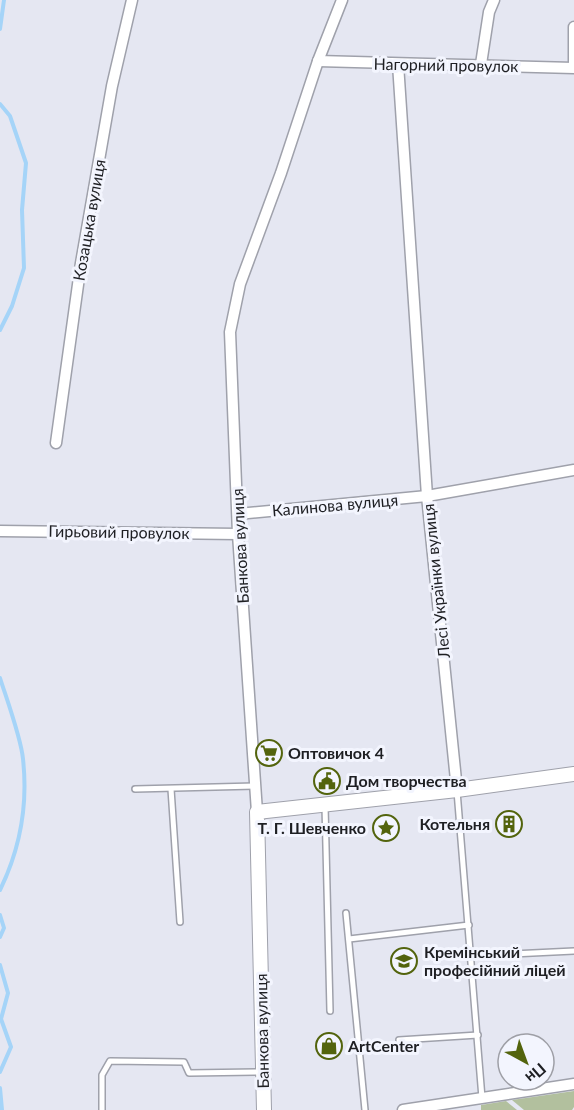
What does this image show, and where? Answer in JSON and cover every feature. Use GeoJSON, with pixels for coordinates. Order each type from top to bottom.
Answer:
{"type":"FeatureCollection","features":[{"type":"Feature","properties":{"kind":"street","name":"Козацька вулиця"},"geometry":{"type":"LineString","coordinates":[[56,443],[81,263],[112,86],[132,0]]}},
{"type":"Feature","properties":{"kind":"street"},"geometry":{"type":"LineString","coordinates":[[481,64],[489,12],[494,0]]}},
{"type":"Feature","properties":{"kind":"street","name":"Банкова вулиця"},"geometry":{"type":"LineString","coordinates":[[264,1110],[255,786],[238,534],[230,343],[234,306],[240,284],[339,1]]}},
{"type":"Feature","properties":{"kind":"street"},"geometry":{"type":"LineString","coordinates":[[574,27],[574,63]]}},
{"type":"Feature","properties":{"kind":"street","name":"Нагорний провулок"},"geometry":{"type":"LineString","coordinates":[[318,61],[574,68]]}},
{"type":"Feature","properties":{"kind":"street","name":"Лесі Українки вулиця"},"geometry":{"type":"LineString","coordinates":[[398,64],[427,496],[457,790]]}},
{"type":"Feature","properties":{"kind":"street","name":"Калинова вулиця"},"geometry":{"type":"LineString","coordinates":[[238,514],[427,496],[574,470]]}},
{"type":"Feature","properties":{"kind":"street","name":"Гирьовий провулок"},"geometry":{"type":"LineString","coordinates":[[0,531],[238,534]]}},
{"type":"Feature","properties":{"kind":"street"},"geometry":{"type":"LineString","coordinates":[[256,812],[325,806],[574,774]]}},
{"type":"Feature","properties":{"kind":"street"},"geometry":{"type":"LineString","coordinates":[[403,1110],[574,1084]]}},
{"type":"Feature","properties":{"kind":"lane"},"geometry":{"type":"LineString","coordinates":[[135,789],[255,786]]}},
{"type":"Feature","properties":{"kind":"lane"},"geometry":{"type":"LineString","coordinates":[[171,789],[180,922]]}},
{"type":"Feature","properties":{"kind":"lane","name":"Лесі Українки вулиця"},"geometry":{"type":"LineString","coordinates":[[457,790],[483,1098]]}},
{"type":"Feature","properties":{"kind":"lane"},"geometry":{"type":"LineString","coordinates":[[325,806],[330,1011]]}},
{"type":"Feature","properties":{"kind":"lane"},"geometry":{"type":"LineString","coordinates":[[346,913],[366,1110]]}},
{"type":"Feature","properties":{"kind":"lane"},"geometry":{"type":"LineString","coordinates":[[349,939],[469,925]]}},
{"type":"Feature","properties":{"kind":"lane"},"geometry":{"type":"LineString","coordinates":[[512,954],[574,951]]}},
{"type":"Feature","properties":{"kind":"lane"},"geometry":{"type":"LineString","coordinates":[[399,1040],[478,1035]]}},
{"type":"Feature","properties":{"kind":"lane"},"geometry":{"type":"LineString","coordinates":[[102,1110],[102,1075],[110,1061],[184,1062],[189,1073],[263,1072]]}},
{"type":"Feature","properties":{"kind":"green space"},"geometry":{"type":"Polygon","coordinates":[[[574,1091],[572,1110],[524,1110],[512,1100],[574,1091]]]}},
{"type":"Feature","properties":{"kind":"green space"},"geometry":{"type":"Polygon","coordinates":[[[506,1101],[517,1110],[481,1110],[481,1105],[506,1101]]]}},
{"type":"Feature","properties":{"kind":"waterway"},"geometry":{"type":"LineString","coordinates":[[0,29],[4,0]]}},
{"type":"Feature","properties":{"kind":"waterway"},"geometry":{"type":"LineString","coordinates":[[0,104],[10,116],[26,163],[22,210],[24,268],[12,306],[0,330]]}},
{"type":"Feature","properties":{"kind":"waterway"},"geometry":{"type":"LineString","coordinates":[[0,678],[22,750],[24,776],[21,826],[13,859],[0,890]]}},
{"type":"Feature","properties":{"kind":"waterway"},"geometry":{"type":"LineString","coordinates":[[0,915],[4,928],[0,937]]}},
{"type":"Feature","properties":{"kind":"waterway"},"geometry":{"type":"LineString","coordinates":[[0,965],[8,993],[1,1019],[11,1047],[0,1072]]}},
{"type":"Feature","properties":{"kind":"waterway"},"geometry":{"type":"LineString","coordinates":[[0,1088],[2,1110]]}},
{"type":"Feature","properties":{"kind":"place","name":"Оптовичок 4"},"geometry":{"type":"Point","coordinates":[269,753]}},
{"type":"Feature","properties":{"kind":"place","name":"Дом творчества"},"geometry":{"type":"Point","coordinates":[327,781]}},
{"type":"Feature","properties":{"kind":"place","name":"Котельня"},"geometry":{"type":"Point","coordinates":[509,824]}},
{"type":"Feature","properties":{"kind":"place","name":"Т. Г. Шевченко"},"geometry":{"type":"Point","coordinates":[386,828]}},
{"type":"Feature","properties":{"kind":"place","name":"Кремінський професійний ліцей"},"geometry":{"type":"Point","coordinates":[404,961]}},
{"type":"Feature","properties":{"kind":"place","name":"ArtCenter"},"geometry":{"type":"Point","coordinates":[329,1046]}}]}
